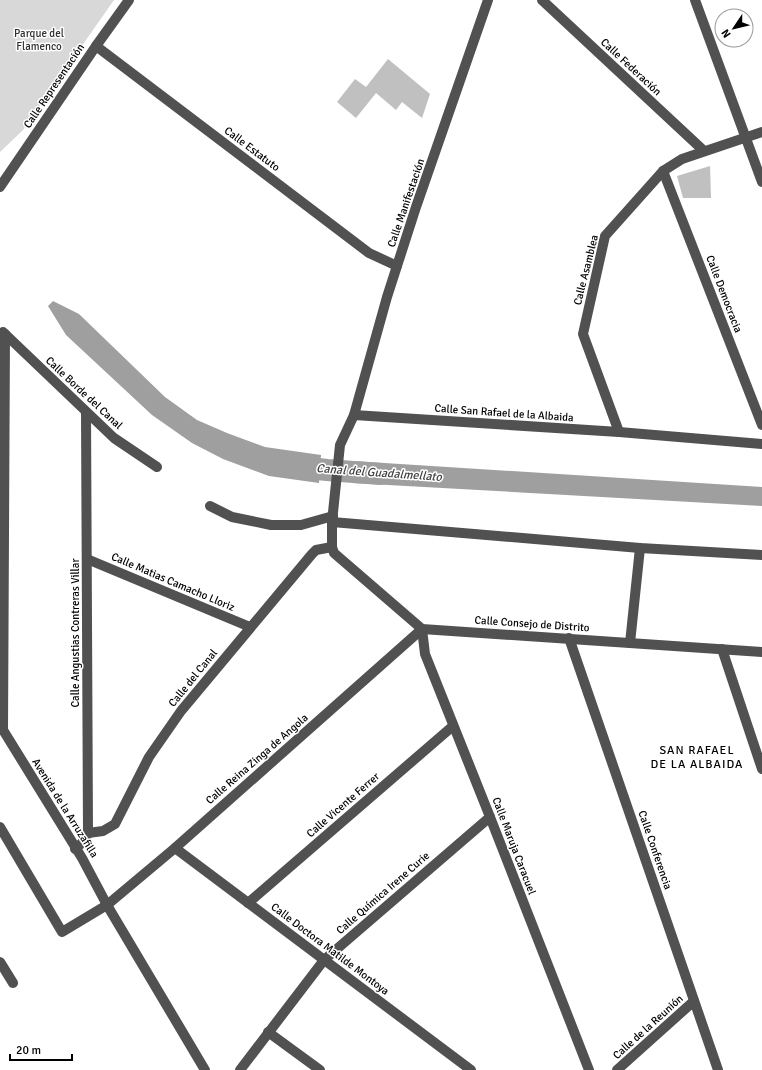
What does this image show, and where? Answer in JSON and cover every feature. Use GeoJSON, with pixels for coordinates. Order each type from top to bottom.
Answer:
{"type":"FeatureCollection","features":[{"type":"Feature","properties":{"kind":"street","name":"Calle Representación"},"geometry":{"type":"LineString","coordinates":[[0,187],[129,0]]}},
{"type":"Feature","properties":{"kind":"street","name":"Calle Manifestación"},"geometry":{"type":"LineString","coordinates":[[354,415],[397,266],[488,0]]}},
{"type":"Feature","properties":{"kind":"street","name":"Calle Federación"},"geometry":{"type":"LineString","coordinates":[[542,0],[704,151]]}},
{"type":"Feature","properties":{"kind":"street"},"geometry":{"type":"LineString","coordinates":[[694,0],[762,182]]}},
{"type":"Feature","properties":{"kind":"street","name":"Calle Estatuto"},"geometry":{"type":"LineString","coordinates":[[96,46],[369,253],[397,266]]}},
{"type":"Feature","properties":{"kind":"street","name":"Calle Asamblea"},"geometry":{"type":"LineString","coordinates":[[619,432],[583,334],[605,236],[663,171],[682,159],[762,132]]}},
{"type":"Feature","properties":{"kind":"street","name":"Calle Democracia"},"geometry":{"type":"LineString","coordinates":[[663,171],[762,425]]}},
{"type":"Feature","properties":{"kind":"street"},"geometry":{"type":"LineString","coordinates":[[1,728],[2,332]]}},
{"type":"Feature","properties":{"kind":"street","name":"Calle Borde del Canal"},"geometry":{"type":"LineString","coordinates":[[2,332],[114,438],[157,467]]}},
{"type":"Feature","properties":{"kind":"street","name":"Calle Angustias Contreras Villar"},"geometry":{"type":"LineString","coordinates":[[86,412],[88,833]]}},
{"type":"Feature","properties":{"kind":"street"},"geometry":{"type":"LineString","coordinates":[[354,415],[340,445],[332,547],[334,553],[422,629]]}},
{"type":"Feature","properties":{"kind":"street","name":"Calle San Rafael de la Albaida"},"geometry":{"type":"LineString","coordinates":[[354,415],[619,432],[762,444]]}},
{"type":"Feature","properties":{"kind":"street"},"geometry":{"type":"LineString","coordinates":[[210,506],[232,517],[271,525],[301,525],[333,519],[640,548],[762,555]]}},
{"type":"Feature","properties":{"kind":"street","name":"Calle del Canal"},"geometry":{"type":"LineString","coordinates":[[88,833],[103,831],[115,824],[149,757],[180,711],[312,554],[316,550],[332,547]]}},
{"type":"Feature","properties":{"kind":"street"},"geometry":{"type":"LineString","coordinates":[[630,643],[640,548]]}},
{"type":"Feature","properties":{"kind":"street","name":"Calle Matias Camacho Lloriz"},"geometry":{"type":"LineString","coordinates":[[87,559],[250,627]]}},
{"type":"Feature","properties":{"kind":"street","name":"Calle Consejo de Distrito"},"geometry":{"type":"LineString","coordinates":[[422,629],[762,652]]}},
{"type":"Feature","properties":{"kind":"street","name":"Calle Maruja Caracuel"},"geometry":{"type":"LineString","coordinates":[[422,629],[425,654],[589,1070]]}},
{"type":"Feature","properties":{"kind":"street","name":"Calle Reina Zinga de Angola"},"geometry":{"type":"LineString","coordinates":[[107,905],[175,848],[422,629]]}},
{"type":"Feature","properties":{"kind":"street","name":"Calle Conferencia"},"geometry":{"type":"LineString","coordinates":[[569,638],[718,1070]]}},
{"type":"Feature","properties":{"kind":"street"},"geometry":{"type":"LineString","coordinates":[[722,649],[762,769]]}},
{"type":"Feature","properties":{"kind":"street","name":"Calle Vicente Ferrer"},"geometry":{"type":"LineString","coordinates":[[248,902],[453,726]]}},
{"type":"Feature","properties":{"kind":"street","name":"Avenida de la Arruzafilla"},"geometry":{"type":"LineString","coordinates":[[1,728],[82,858],[107,905],[205,1070]]}},
{"type":"Feature","properties":{"kind":"street","name":"Calle Química Irene Curie"},"geometry":{"type":"LineString","coordinates":[[240,1070],[324,960],[490,817]]}},
{"type":"Feature","properties":{"kind":"street"},"geometry":{"type":"LineString","coordinates":[[0,827],[62,932],[107,905]]}},
{"type":"Feature","properties":{"kind":"street"},"geometry":{"type":"LineString","coordinates":[[75,849],[83,842],[88,833]]}},
{"type":"Feature","properties":{"kind":"street","name":"Calle Doctora Matilde Montoya"},"geometry":{"type":"LineString","coordinates":[[175,848],[471,1070]]}},
{"type":"Feature","properties":{"kind":"street"},"geometry":{"type":"LineString","coordinates":[[0,962],[13,983]]}},
{"type":"Feature","properties":{"kind":"street","name":"Calle de la Reunión"},"geometry":{"type":"LineString","coordinates":[[617,1070],[694,1001]]}},
{"type":"Feature","properties":{"kind":"street"},"geometry":{"type":"LineString","coordinates":[[268,1032],[320,1070]]}},
{"type":"Feature","properties":{"kind":"green space","name":"Parque del Flamenco"},"geometry":{"type":"Polygon","coordinates":[[[0,0],[114,0],[23,130],[0,152],[0,0]]]}},
{"type":"Feature","properties":{"kind":"water"},"geometry":{"type":"Polygon","coordinates":[[[53,301],[79,314],[165,397],[197,420],[265,447],[321,455],[319,483],[269,476],[223,459],[192,443],[152,415],[66,335],[48,306],[53,301]]]}},
{"type":"Feature","properties":{"kind":"water"},"geometry":{"type":"Polygon","coordinates":[[[353,461],[762,487],[762,506],[352,483],[353,461]]]}},
{"type":"Feature","properties":{"kind":"building"},"geometry":{"type":"Polygon","coordinates":[[[388,59],[430,94],[422,118],[402,102],[396,110],[376,93],[356,118],[337,102],[355,79],[366,87],[388,59]]]}},
{"type":"Feature","properties":{"kind":"building"},"geometry":{"type":"Polygon","coordinates":[[[710,166],[711,198],[683,198],[677,176],[710,166]]]}},
{"type":"Feature","properties":{"kind":"waterway","name":"Canal del Guadalmellato"},"geometry":{"type":"LineString","coordinates":[[290,466],[381,474]]}},
{"type":"Feature","properties":{"kind":"district","name":"SAN RAFAEL DE LA ALBAIDA"},"geometry":{"type":"Point","coordinates":[697,757]}}]}
